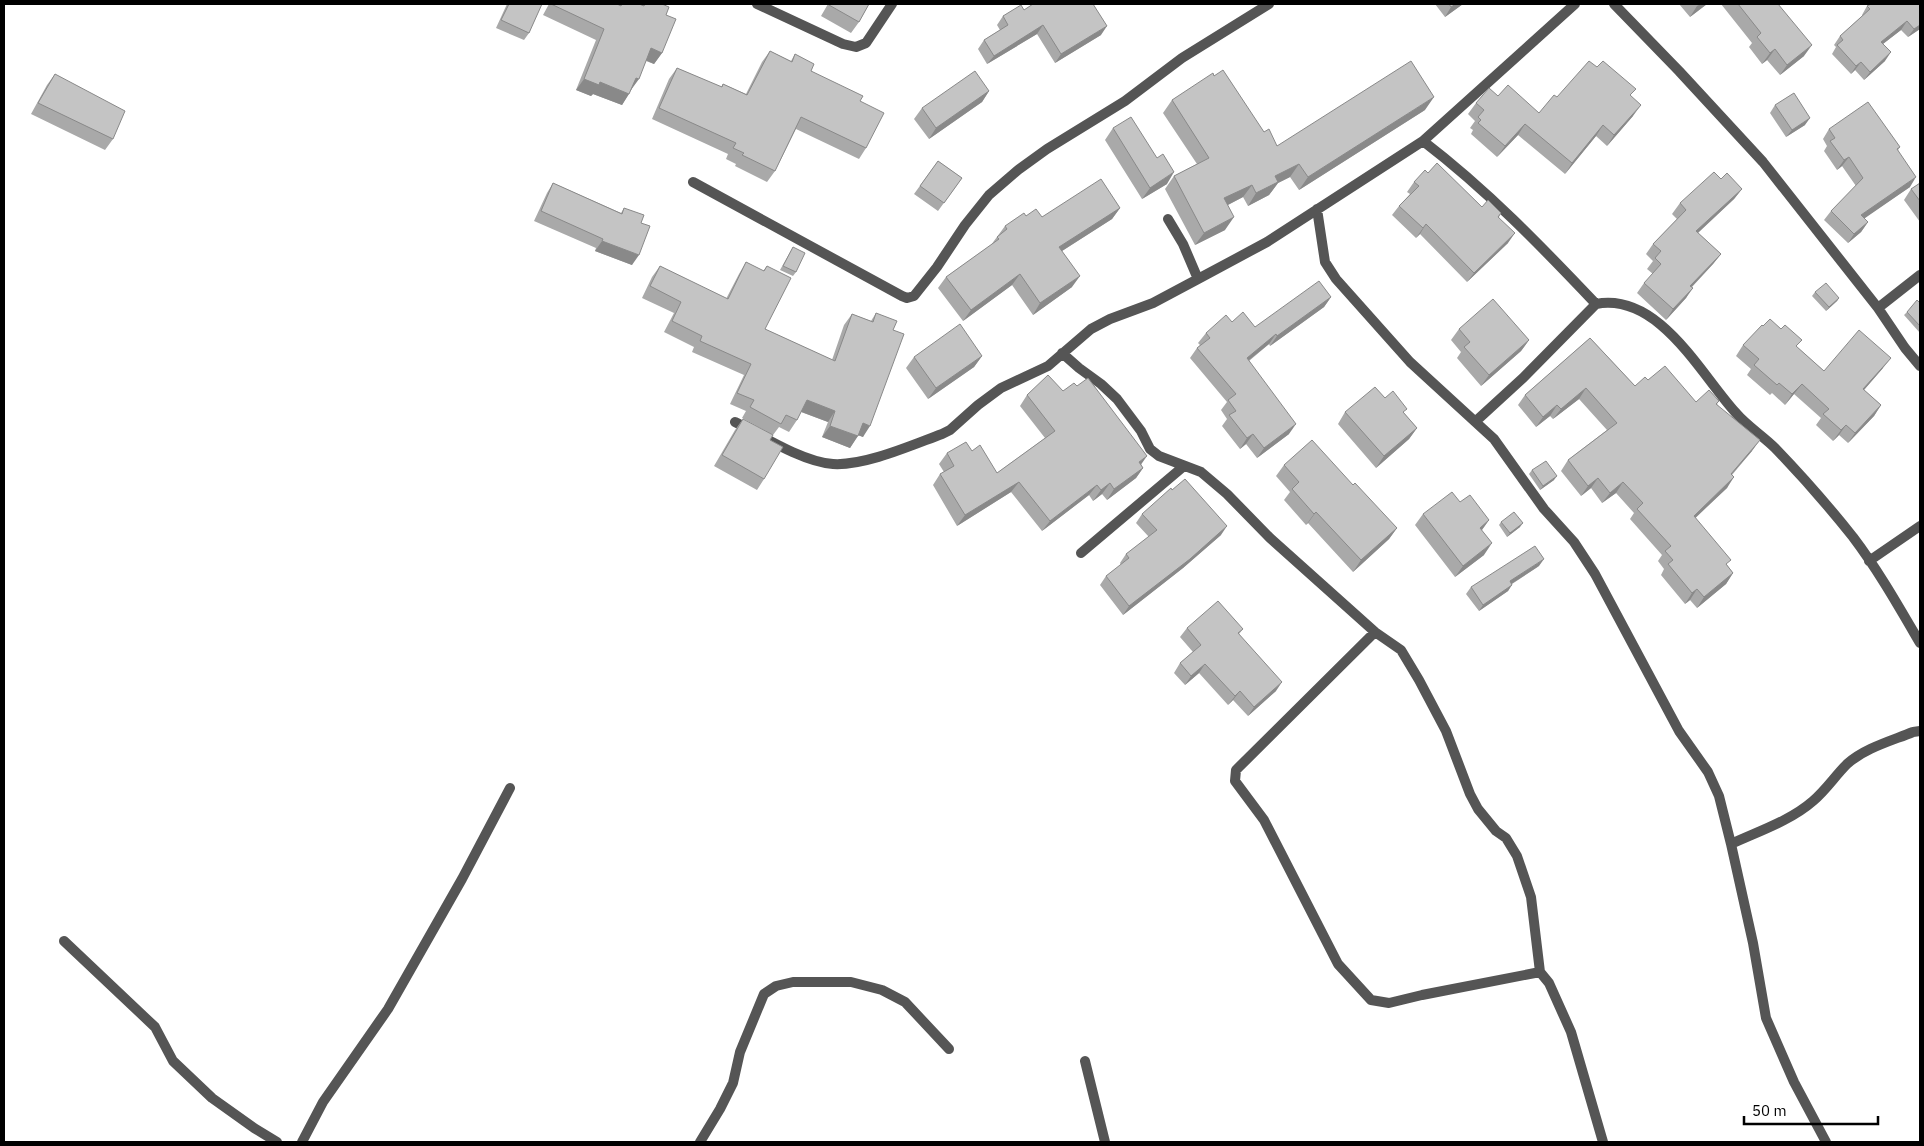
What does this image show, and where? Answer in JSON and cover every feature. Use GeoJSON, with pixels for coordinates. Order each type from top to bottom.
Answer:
{"type":"FeatureCollection","features":[{"type":"Feature","properties":{"kind":"street"},"geometry":{"type":"LineString","coordinates":[[757,4],[843,44],[856,47],[866,43],[892,4]]}},
{"type":"Feature","properties":{"kind":"street"},"geometry":{"type":"LineString","coordinates":[[693,182],[902,296],[907,298],[914,296],[989,195],[1018,170],[1077,130],[1125,101],[1182,58],[1269,4]]}},
{"type":"Feature","properties":{"kind":"street"},"geometry":{"type":"LineString","coordinates":[[735,422],[804,457],[831,464],[851,464],[950,430],[978,404],[1001,388],[1048,366],[1091,329],[1153,303],[1267,242],[1424,141],[1575,4]]}},
{"type":"Feature","properties":{"kind":"street"},"geometry":{"type":"LineString","coordinates":[[1614,4],[1680,71],[1763,162],[1878,308],[1905,348],[1920,366]]}},
{"type":"Feature","properties":{"kind":"street"},"geometry":{"type":"LineString","coordinates":[[1424,141],[1520,224],[1596,304]]}},
{"type":"Feature","properties":{"kind":"street"},"geometry":{"type":"LineString","coordinates":[[1317,209],[1325,262],[1336,280],[1410,362],[1494,439],[1544,509],[1574,542],[1595,574],[1679,731],[1712,780],[1719,796],[1731,844],[1753,944],[1766,1018],[1794,1082],[1826,1142]]}},
{"type":"Feature","properties":{"kind":"street"},"geometry":{"type":"LineString","coordinates":[[1168,220],[1183,244],[1198,279]]}},
{"type":"Feature","properties":{"kind":"street"},"geometry":{"type":"LineString","coordinates":[[1878,308],[1920,275]]}},
{"type":"Feature","properties":{"kind":"street"},"geometry":{"type":"LineString","coordinates":[[1476,421],[1523,378],[1596,304],[1609,301],[1620,303],[1640,312],[1660,324],[1682,344],[1736,413],[1774,448],[1853,537],[1896,602],[1920,643]]}},
{"type":"Feature","properties":{"kind":"street"},"geometry":{"type":"LineString","coordinates":[[1062,353],[1117,399],[1141,431],[1150,448],[1158,456],[1201,472],[1227,494],[1270,538],[1375,632],[1401,650],[1446,731],[1470,794],[1478,809],[1496,830],[1506,838],[1517,856],[1531,897],[1540,972],[1549,983],[1571,1032],[1603,1142]]}},
{"type":"Feature","properties":{"kind":"street"},"geometry":{"type":"LineString","coordinates":[[1081,553],[1184,466]]}},
{"type":"Feature","properties":{"kind":"street"},"geometry":{"type":"LineString","coordinates":[[1869,561],[1920,526]]}},
{"type":"Feature","properties":{"kind":"street"},"geometry":{"type":"LineString","coordinates":[[1375,632],[1236,770],[1235,781],[1264,820],[1338,964],[1371,1000],[1389,1004],[1422,995],[1540,972]]}},
{"type":"Feature","properties":{"kind":"street"},"geometry":{"type":"LineString","coordinates":[[1731,844],[1789,817],[1812,802],[1859,755],[1913,732],[1920,731]]}},
{"type":"Feature","properties":{"kind":"street"},"geometry":{"type":"LineString","coordinates":[[302,1142],[323,1102],[388,1009],[462,879],[510,788]]}},
{"type":"Feature","properties":{"kind":"street"},"geometry":{"type":"LineString","coordinates":[[64,941],[155,1027],[173,1061],[212,1098],[277,1142]]}},
{"type":"Feature","properties":{"kind":"street"},"geometry":{"type":"LineString","coordinates":[[700,1142],[733,1083],[740,1052],[764,994],[776,986],[793,982],[851,982],[882,990],[905,1002],[949,1049]]}},
{"type":"Feature","properties":{"kind":"street"},"geometry":{"type":"LineString","coordinates":[[1086,1060],[1105,1142]]}},
{"type":"Feature","properties":{"kind":"building"},"geometry":{"type":"Polygon","coordinates":[[[509,4],[542,4],[529,33],[501,20],[509,4]]]}},
{"type":"Feature","properties":{"kind":"building"},"geometry":{"type":"Polygon","coordinates":[[[551,4],[617,4],[621,6],[622,4],[639,4],[644,6],[645,4],[662,4],[669,7],[666,15],[676,19],[662,53],[651,48],[639,79],[636,78],[629,94],[600,82],[599,85],[584,79],[604,29],[551,4]]]}},
{"type":"Feature","properties":{"kind":"building"},"geometry":{"type":"Polygon","coordinates":[[[829,4],[869,4],[859,22],[829,4]]]}},
{"type":"Feature","properties":{"kind":"building"},"geometry":{"type":"Polygon","coordinates":[[[1033,4],[1093,4],[1107,26],[1061,54],[1043,25],[994,56],[984,40],[1008,25],[1003,16],[1021,5],[1024,10],[1033,4]]]}},
{"type":"Feature","properties":{"kind":"building"},"geometry":{"type":"Polygon","coordinates":[[[1738,4],[1778,4],[1812,45],[1787,65],[1775,49],[1770,53],[1757,37],[1761,33],[1738,4]]]}},
{"type":"Feature","properties":{"kind":"building"},"geometry":{"type":"Polygon","coordinates":[[[1871,4],[1920,4],[1920,25],[1914,29],[1907,21],[1881,42],[1891,52],[1870,72],[1861,62],[1856,66],[1837,45],[1843,40],[1840,36],[1870,9],[1867,6],[1871,4]]]}},
{"type":"Feature","properties":{"kind":"building"},"geometry":{"type":"Polygon","coordinates":[[[770,51],[792,62],[795,54],[814,64],[811,71],[863,96],[860,101],[884,113],[866,148],[801,117],[775,171],[742,155],[744,153],[733,148],[736,143],[659,108],[677,68],[722,87],[723,84],[747,95],[770,51]]]}},
{"type":"Feature","properties":{"kind":"building"},"geometry":{"type":"Polygon","coordinates":[[[1411,61],[1434,97],[1308,177],[1299,164],[1275,176],[1278,182],[1256,193],[1252,185],[1224,198],[1234,217],[1204,233],[1174,176],[1209,158],[1172,100],[1213,73],[1214,76],[1223,70],[1264,132],[1269,129],[1277,146],[1411,61]]]}},
{"type":"Feature","properties":{"kind":"building"},"geometry":{"type":"Polygon","coordinates":[[[1589,61],[1597,67],[1603,61],[1636,89],[1630,95],[1641,105],[1614,135],[1603,125],[1572,163],[1525,124],[1505,146],[1478,123],[1481,120],[1478,117],[1484,110],[1476,103],[1489,88],[1498,96],[1508,85],[1539,113],[1554,95],[1557,97],[1589,61]]]}},
{"type":"Feature","properties":{"kind":"building"},"geometry":{"type":"Polygon","coordinates":[[[975,71],[989,91],[936,128],[922,108],[975,71]]]}},
{"type":"Feature","properties":{"kind":"building"},"geometry":{"type":"Polygon","coordinates":[[[55,74],[125,111],[113,139],[38,103],[55,74]]]}},
{"type":"Feature","properties":{"kind":"building"},"geometry":{"type":"Polygon","coordinates":[[[1794,93],[1810,118],[1792,130],[1775,105],[1794,93]]]}},
{"type":"Feature","properties":{"kind":"building"},"geometry":{"type":"Polygon","coordinates":[[[1868,102],[1900,147],[1897,149],[1916,177],[1861,215],[1868,222],[1854,234],[1831,211],[1863,178],[1849,157],[1844,160],[1830,141],[1835,138],[1829,129],[1868,102]]]}},
{"type":"Feature","properties":{"kind":"building"},"geometry":{"type":"Polygon","coordinates":[[[1131,117],[1157,158],[1163,154],[1174,172],[1150,188],[1113,128],[1131,117]]]}},
{"type":"Feature","properties":{"kind":"building"},"geometry":{"type":"Polygon","coordinates":[[[938,161],[962,178],[944,203],[920,186],[938,161]]]}},
{"type":"Feature","properties":{"kind":"building"},"geometry":{"type":"Polygon","coordinates":[[[1437,163],[1482,207],[1488,200],[1501,213],[1498,217],[1515,233],[1474,273],[1426,224],[1423,228],[1399,206],[1419,186],[1414,182],[1425,170],[1428,173],[1437,163]]]}},
{"type":"Feature","properties":{"kind":"building"},"geometry":{"type":"Polygon","coordinates":[[[1714,172],[1721,179],[1727,173],[1742,189],[1696,231],[1721,254],[1690,286],[1693,288],[1673,309],[1644,283],[1661,264],[1655,258],[1661,251],[1653,244],[1686,210],[1680,203],[1714,172]]]}},
{"type":"Feature","properties":{"kind":"building"},"geometry":{"type":"Polygon","coordinates":[[[1101,179],[1120,208],[1059,247],[1080,276],[1040,303],[1020,274],[971,310],[946,277],[999,239],[997,237],[1007,229],[1005,226],[1024,213],[1026,216],[1036,209],[1042,217],[1101,179]]]}},
{"type":"Feature","properties":{"kind":"building"},"geometry":{"type":"Polygon","coordinates":[[[553,183],[622,214],[624,208],[644,215],[641,223],[650,226],[639,255],[602,241],[603,239],[541,211],[553,183]]]}},
{"type":"Feature","properties":{"kind":"building"},"geometry":{"type":"Polygon","coordinates":[[[1920,183],[1920,201],[1911,189],[1920,183]]]}},
{"type":"Feature","properties":{"kind":"building"},"geometry":{"type":"Polygon","coordinates":[[[793,247],[805,253],[796,272],[783,266],[793,247]]]}},
{"type":"Feature","properties":{"kind":"building"},"geometry":{"type":"Polygon","coordinates":[[[746,262],[764,271],[767,266],[791,278],[765,329],[835,361],[852,314],[873,322],[876,313],[897,321],[893,330],[904,334],[870,426],[863,423],[858,436],[830,426],[835,411],[807,400],[797,420],[786,415],[781,424],[750,407],[754,400],[737,393],[751,364],[700,341],[702,336],[672,321],[681,302],[650,286],[660,266],[728,299],[746,262]]]}},
{"type":"Feature","properties":{"kind":"building"},"geometry":{"type":"Polygon","coordinates":[[[1319,281],[1331,297],[1277,336],[1276,334],[1247,358],[1296,424],[1264,448],[1253,434],[1247,438],[1229,415],[1236,411],[1228,400],[1236,394],[1197,348],[1210,338],[1206,333],[1226,315],[1232,322],[1243,312],[1255,327],[1319,281]]]}},
{"type":"Feature","properties":{"kind":"building"},"geometry":{"type":"Polygon","coordinates":[[[1826,283],[1839,298],[1829,307],[1815,292],[1826,283]]]}},
{"type":"Feature","properties":{"kind":"building"},"geometry":{"type":"Polygon","coordinates":[[[1493,299],[1529,340],[1489,375],[1464,347],[1470,342],[1459,329],[1493,299]]]}},
{"type":"Feature","properties":{"kind":"building"},"geometry":{"type":"Polygon","coordinates":[[[1917,300],[1920,303],[1920,326],[1907,312],[1917,300]]]}},
{"type":"Feature","properties":{"kind":"building"},"geometry":{"type":"Polygon","coordinates":[[[1770,319],[1781,329],[1785,325],[1802,340],[1796,346],[1824,371],[1859,330],[1891,358],[1863,389],[1881,405],[1855,433],[1846,425],[1841,430],[1823,414],[1829,409],[1802,384],[1792,394],[1779,383],[1777,385],[1754,365],[1759,359],[1743,345],[1770,319]]]}},
{"type":"Feature","properties":{"kind":"building"},"geometry":{"type":"Polygon","coordinates":[[[960,324],[982,356],[936,388],[914,357],[960,324]]]}},
{"type":"Feature","properties":{"kind":"building"},"geometry":{"type":"Polygon","coordinates":[[[1590,338],[1635,386],[1645,377],[1648,380],[1665,366],[1696,402],[1709,390],[1719,401],[1716,404],[1760,440],[1731,474],[1734,477],[1694,516],[1731,560],[1726,564],[1733,573],[1704,597],[1697,589],[1692,593],[1668,564],[1673,560],[1665,551],[1671,546],[1637,509],[1643,503],[1623,482],[1610,493],[1598,478],[1588,486],[1568,460],[1617,423],[1586,388],[1561,409],[1557,405],[1543,417],[1525,395],[1590,338]]]}},
{"type":"Feature","properties":{"kind":"building"},"geometry":{"type":"Polygon","coordinates":[[[1048,375],[1063,391],[1074,383],[1077,386],[1088,378],[1147,456],[1139,462],[1143,468],[1114,489],[1110,483],[1101,490],[1097,485],[1050,521],[1019,482],[965,515],[940,474],[954,466],[947,453],[966,442],[972,451],[980,445],[997,473],[1055,431],[1027,395],[1048,375]]]}},
{"type":"Feature","properties":{"kind":"building"},"geometry":{"type":"Polygon","coordinates":[[[1375,387],[1385,398],[1393,391],[1407,409],[1403,412],[1417,428],[1384,456],[1345,412],[1375,387]]]}},
{"type":"Feature","properties":{"kind":"building"},"geometry":{"type":"Polygon","coordinates":[[[743,419],[773,435],[770,440],[783,447],[764,479],[722,455],[743,419]]]}},
{"type":"Feature","properties":{"kind":"building"},"geometry":{"type":"Polygon","coordinates":[[[1312,440],[1353,485],[1355,483],[1397,528],[1361,560],[1316,512],[1314,514],[1292,489],[1299,482],[1284,465],[1312,440]]]}},
{"type":"Feature","properties":{"kind":"building"},"geometry":{"type":"Polygon","coordinates":[[[1546,461],[1557,476],[1543,486],[1532,470],[1546,461]]]}},
{"type":"Feature","properties":{"kind":"building"},"geometry":{"type":"Polygon","coordinates":[[[1185,479],[1227,526],[1190,559],[1129,606],[1106,576],[1129,558],[1126,554],[1157,530],[1142,514],[1171,488],[1172,490],[1185,479]]]}},
{"type":"Feature","properties":{"kind":"building"},"geometry":{"type":"Polygon","coordinates":[[[1452,492],[1460,502],[1470,495],[1489,520],[1480,528],[1492,543],[1463,566],[1423,514],[1452,492]]]}},
{"type":"Feature","properties":{"kind":"building"},"geometry":{"type":"Polygon","coordinates":[[[1514,512],[1523,523],[1510,533],[1501,522],[1514,512]]]}},
{"type":"Feature","properties":{"kind":"building"},"geometry":{"type":"Polygon","coordinates":[[[1535,546],[1544,559],[1510,581],[1512,585],[1483,605],[1471,587],[1535,546]]]}},
{"type":"Feature","properties":{"kind":"building"},"geometry":{"type":"Polygon","coordinates":[[[1218,601],[1243,629],[1238,633],[1282,682],[1254,707],[1240,691],[1235,696],[1205,664],[1191,676],[1180,663],[1201,645],[1187,628],[1218,601]]]}}]}
